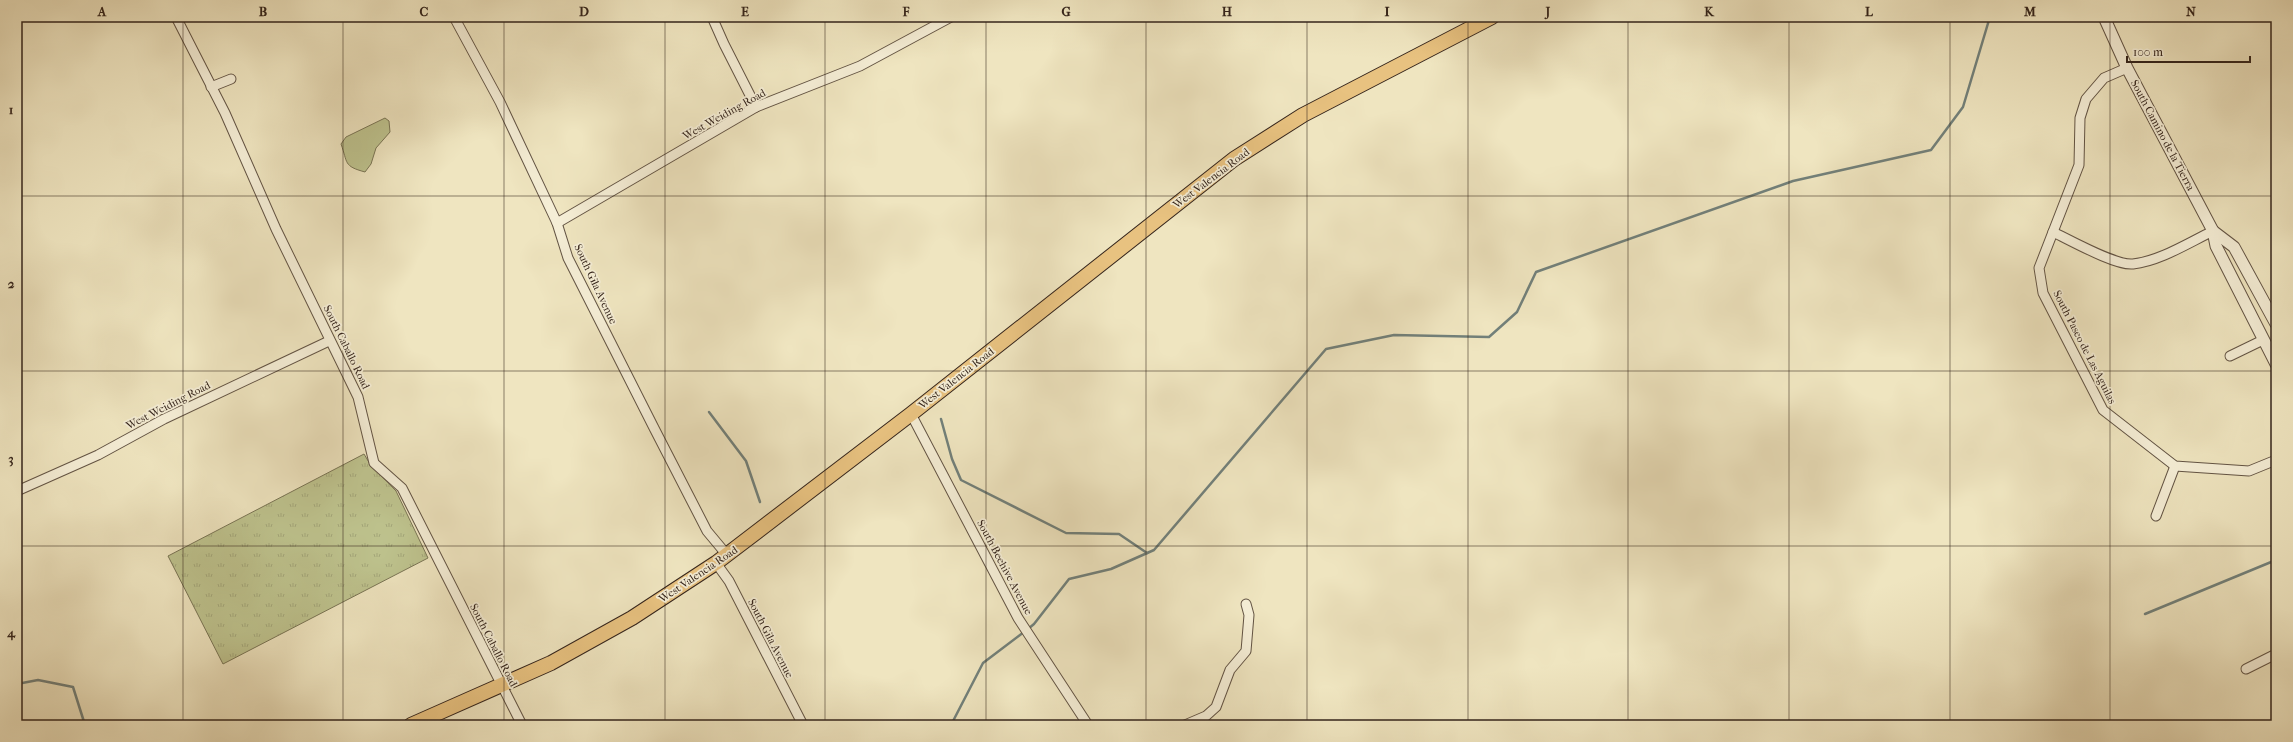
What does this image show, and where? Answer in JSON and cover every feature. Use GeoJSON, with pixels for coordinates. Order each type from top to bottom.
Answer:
{"type":"FeatureCollection","features":[{"type":"Feature","properties":{"kind":"main road","name":"West Valencia Road"},"geometry":{"type":"LineString","coordinates":[[412,725],[501,687],[596,639],[722,559],[911,414],[1234,159],[1303,115],[1492,17]]}},
{"type":"Feature","properties":{"kind":"street","name":"South Caballo Road"},"geometry":{"type":"LineString","coordinates":[[176,17],[211,87],[329,341],[358,397],[374,462],[402,488],[501,687],[522,725]]}},
{"type":"Feature","properties":{"kind":"street","name":"South Gila Avenue"},"geometry":{"type":"LineString","coordinates":[[454,17],[500,102],[557,223],[568,258],[722,559],[728,581],[803,725]]}},
{"type":"Feature","properties":{"kind":"street"},"geometry":{"type":"LineString","coordinates":[[712,17],[756,107]]}},
{"type":"Feature","properties":{"kind":"street","name":"West Weiding Road"},"geometry":{"type":"LineString","coordinates":[[557,223],[756,107],[860,66],[951,17]]}},
{"type":"Feature","properties":{"kind":"street","name":"South Camino de la Tierra"},"geometry":{"type":"LineString","coordinates":[[2104,17],[2127,68],[2213,231],[2216,246],[2276,364]]}},
{"type":"Feature","properties":{"kind":"street","name":"South Paseo de Las Aguilas"},"geometry":{"type":"LineString","coordinates":[[2127,68],[2104,78],[2086,99],[2080,118],[2079,165],[2039,268],[2043,292],[2103,410],[2175,466]]}},
{"type":"Feature","properties":{"kind":"street"},"geometry":{"type":"LineString","coordinates":[[211,87],[231,79]]}},
{"type":"Feature","properties":{"kind":"street"},"geometry":{"type":"LineString","coordinates":[[2053,232],[2113,260],[2132,264],[2158,257],[2213,231]]}},
{"type":"Feature","properties":{"kind":"street","name":"South Camino de la Tierra"},"geometry":{"type":"LineString","coordinates":[[2213,231],[2234,247],[2276,324]]}},
{"type":"Feature","properties":{"kind":"street"},"geometry":{"type":"LineString","coordinates":[[2230,356],[2263,340]]}},
{"type":"Feature","properties":{"kind":"street","name":"West Weiding Road"},"geometry":{"type":"LineString","coordinates":[[17,491],[98,455],[164,419],[329,341]]}},
{"type":"Feature","properties":{"kind":"street","name":"South Beehive Avenue"},"geometry":{"type":"LineString","coordinates":[[911,414],[1018,618],[1088,725]]}},
{"type":"Feature","properties":{"kind":"street"},"geometry":{"type":"LineString","coordinates":[[2156,516],[2175,466],[2249,471],[2276,460]]}},
{"type":"Feature","properties":{"kind":"street"},"geometry":{"type":"LineString","coordinates":[[1185,725],[1206,716],[1216,707],[1230,670],[1246,651],[1249,615],[1246,604]]}},
{"type":"Feature","properties":{"kind":"street"},"geometry":{"type":"LineString","coordinates":[[2246,668],[2276,654]]}},
{"type":"Feature","properties":{"kind":"green space"},"geometry":{"type":"Polygon","coordinates":[[[385,118],[389,121],[390,132],[376,148],[371,164],[365,172],[350,166],[347,163],[341,144],[346,137],[385,118]]]}},
{"type":"Feature","properties":{"kind":"green space"},"geometry":{"type":"Polygon","coordinates":[[[364,454],[370,464],[396,491],[428,558],[223,664],[168,556],[364,454]]]}},
{"type":"Feature","properties":{"kind":"waterway"},"geometry":{"type":"LineString","coordinates":[[1028,629],[1034,624],[1069,579],[1111,569],[1154,550],[1326,349],[1394,335],[1489,337],[1517,312],[1536,272],[1793,181],[1931,150],[1963,107],[1989,20],[1993,17]]}},
{"type":"Feature","properties":{"kind":"waterway"},"geometry":{"type":"LineString","coordinates":[[709,412],[746,461],[760,502]]}},
{"type":"Feature","properties":{"kind":"waterway"},"geometry":{"type":"LineString","coordinates":[[941,419],[952,459],[961,480],[1066,533],[1119,534],[1147,553]]}},
{"type":"Feature","properties":{"kind":"waterway"},"geometry":{"type":"LineString","coordinates":[[2145,614],[2276,560]]}},
{"type":"Feature","properties":{"kind":"waterway"},"geometry":{"type":"LineString","coordinates":[[951,725],[983,663],[1024,632]]}},
{"type":"Feature","properties":{"kind":"waterway"},"geometry":{"type":"LineString","coordinates":[[17,684],[38,680],[73,687],[85,725]]}}]}
